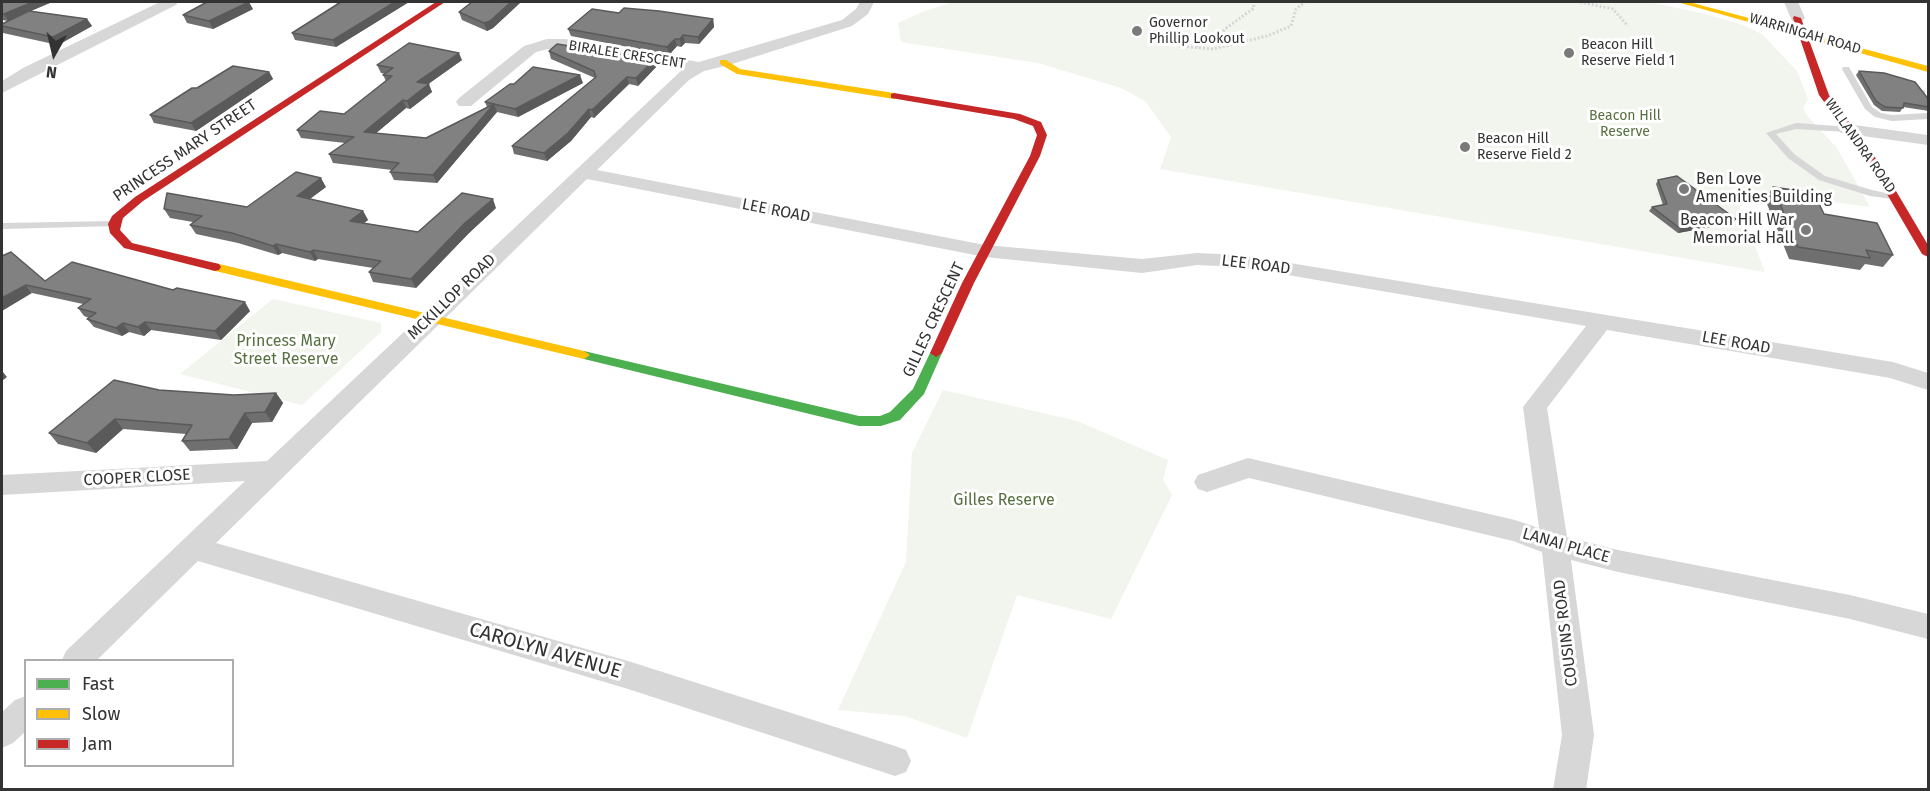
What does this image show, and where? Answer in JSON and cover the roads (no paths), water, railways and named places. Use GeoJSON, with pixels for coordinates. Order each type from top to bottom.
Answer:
{"type":"FeatureCollection","features":[{"type":"Feature","properties":{"kind":"main road","name":"PRINCESS MARY STREET"},"geometry":{"type":"LineString","coordinates":[[430,318],[128,246],[114,231],[114,224],[118,216],[139,199],[441,2]]}},
{"type":"Feature","properties":{"kind":"main road","name":"WARRINGAH ROAD"},"geometry":{"type":"LineString","coordinates":[[1681,2],[1803,33],[1929,69]]}},
{"type":"Feature","properties":{"kind":"main road","name":"WARRINGAH ROAD"},"geometry":{"type":"LineString","coordinates":[[1779,13],[1819,24]]}},
{"type":"Feature","properties":{"kind":"main road","name":"WILLANDRA ROAD"},"geometry":{"type":"LineString","coordinates":[[1797,18],[1824,95],[1875,164],[1929,254]]}},
{"type":"Feature","properties":{"kind":"main road","name":"WARRINGAH ROAD"},"geometry":{"type":"LineString","coordinates":[[1841,31],[1929,56]]}},
{"type":"Feature","properties":{"kind":"main road","name":"GILLES CRESCENT"},"geometry":{"type":"LineString","coordinates":[[430,318],[859,421],[881,421],[895,416],[919,391],[968,283],[1035,156],[1042,135],[1037,124],[1016,116],[737,71],[723,62]]}},
{"type":"Feature","properties":{"kind":"street"},"geometry":{"type":"LineString","coordinates":[[2,88],[29,72],[171,2]]}},
{"type":"Feature","properties":{"kind":"street","name":"MCKILLOP ROAD"},"geometry":{"type":"LineString","coordinates":[[78,659],[684,76],[699,67],[723,62],[847,22],[863,11],[867,2]]}},
{"type":"Feature","properties":{"kind":"street"},"geometry":{"type":"LineString","coordinates":[[1791,2],[1797,18]]}},
{"type":"Feature","properties":{"kind":"street","name":"BIRALEE CRESCENT"},"geometry":{"type":"LineString","coordinates":[[465,102],[530,49],[547,44],[564,44],[699,67]]}},
{"type":"Feature","properties":{"kind":"street"},"geometry":{"type":"LineString","coordinates":[[2,66],[29,72]]}},
{"type":"Feature","properties":{"kind":"street"},"geometry":{"type":"LineString","coordinates":[[1847,129],[1929,140]]}},
{"type":"Feature","properties":{"kind":"street","name":"LEE ROAD"},"geometry":{"type":"LineString","coordinates":[[583,173],[985,251],[1142,266],[1197,259],[1240,261],[1893,370],[1929,382]]}},
{"type":"Feature","properties":{"kind":"street","name":"COUSINS ROAD"},"geometry":{"type":"LineString","coordinates":[[1569,789],[1578,735],[1556,545],[1535,407],[1603,320]]}},
{"type":"Feature","properties":{"kind":"street","name":"LANAI PLACE"},"geometry":{"type":"LineString","coordinates":[[1207,482],[1248,468],[1515,531],[1556,545],[1618,561],[1850,607],[1929,627]]}},
{"type":"Feature","properties":{"kind":"street","name":"COOPER CLOSE"},"geometry":{"type":"LineString","coordinates":[[2,485],[272,470]]}},
{"type":"Feature","properties":{"kind":"street","name":"CAROLYN AVENUE"},"geometry":{"type":"LineString","coordinates":[[194,548],[628,675],[895,761]]}},
{"type":"Feature","properties":{"kind":"street"},"geometry":{"type":"LineString","coordinates":[[2,733],[24,712]]}},
{"type":"Feature","properties":{"kind":"lane"},"geometry":{"type":"LineString","coordinates":[[1846,69],[1869,109],[1878,115],[1892,118],[1929,116]]}},
{"type":"Feature","properties":{"kind":"lane"},"geometry":{"type":"LineString","coordinates":[[1847,129],[1797,126],[1770,134],[1791,156],[1822,178],[1870,193],[1897,198]]}},
{"type":"Feature","properties":{"kind":"lane"},"geometry":{"type":"LineString","coordinates":[[2,226],[114,224]]}},
{"type":"Feature","properties":{"kind":"place","name":"Governor Phillip Lookout"},"geometry":{"type":"Point","coordinates":[1137,31]}},
{"type":"Feature","properties":{"kind":"place","name":"Beacon Hill Reserve Field 1"},"geometry":{"type":"Point","coordinates":[1569,53]}},
{"type":"Feature","properties":{"kind":"place","name":"Beacon Hill Reserve Field 2"},"geometry":{"type":"Point","coordinates":[1465,147]}},
{"type":"Feature","properties":{"kind":"place","name":"Ben Love Amenities Building"},"geometry":{"type":"Point","coordinates":[1684,189]}},
{"type":"Feature","properties":{"kind":"place","name":"Beacon Hill War Memorial Hall"},"geometry":{"type":"Point","coordinates":[1806,230]}},
{"type":"Feature","properties":{"kind":"park label","name":"Beacon Hill Reserve"},"geometry":{"type":"Point","coordinates":[1625,124]}},
{"type":"Feature","properties":{"kind":"park label","name":"Princess Mary Street Reserve"},"geometry":{"type":"Point","coordinates":[286,351]}},
{"type":"Feature","properties":{"kind":"park label","name":"Gilles Reserve"},"geometry":{"type":"Point","coordinates":[1004,501]}}]}
